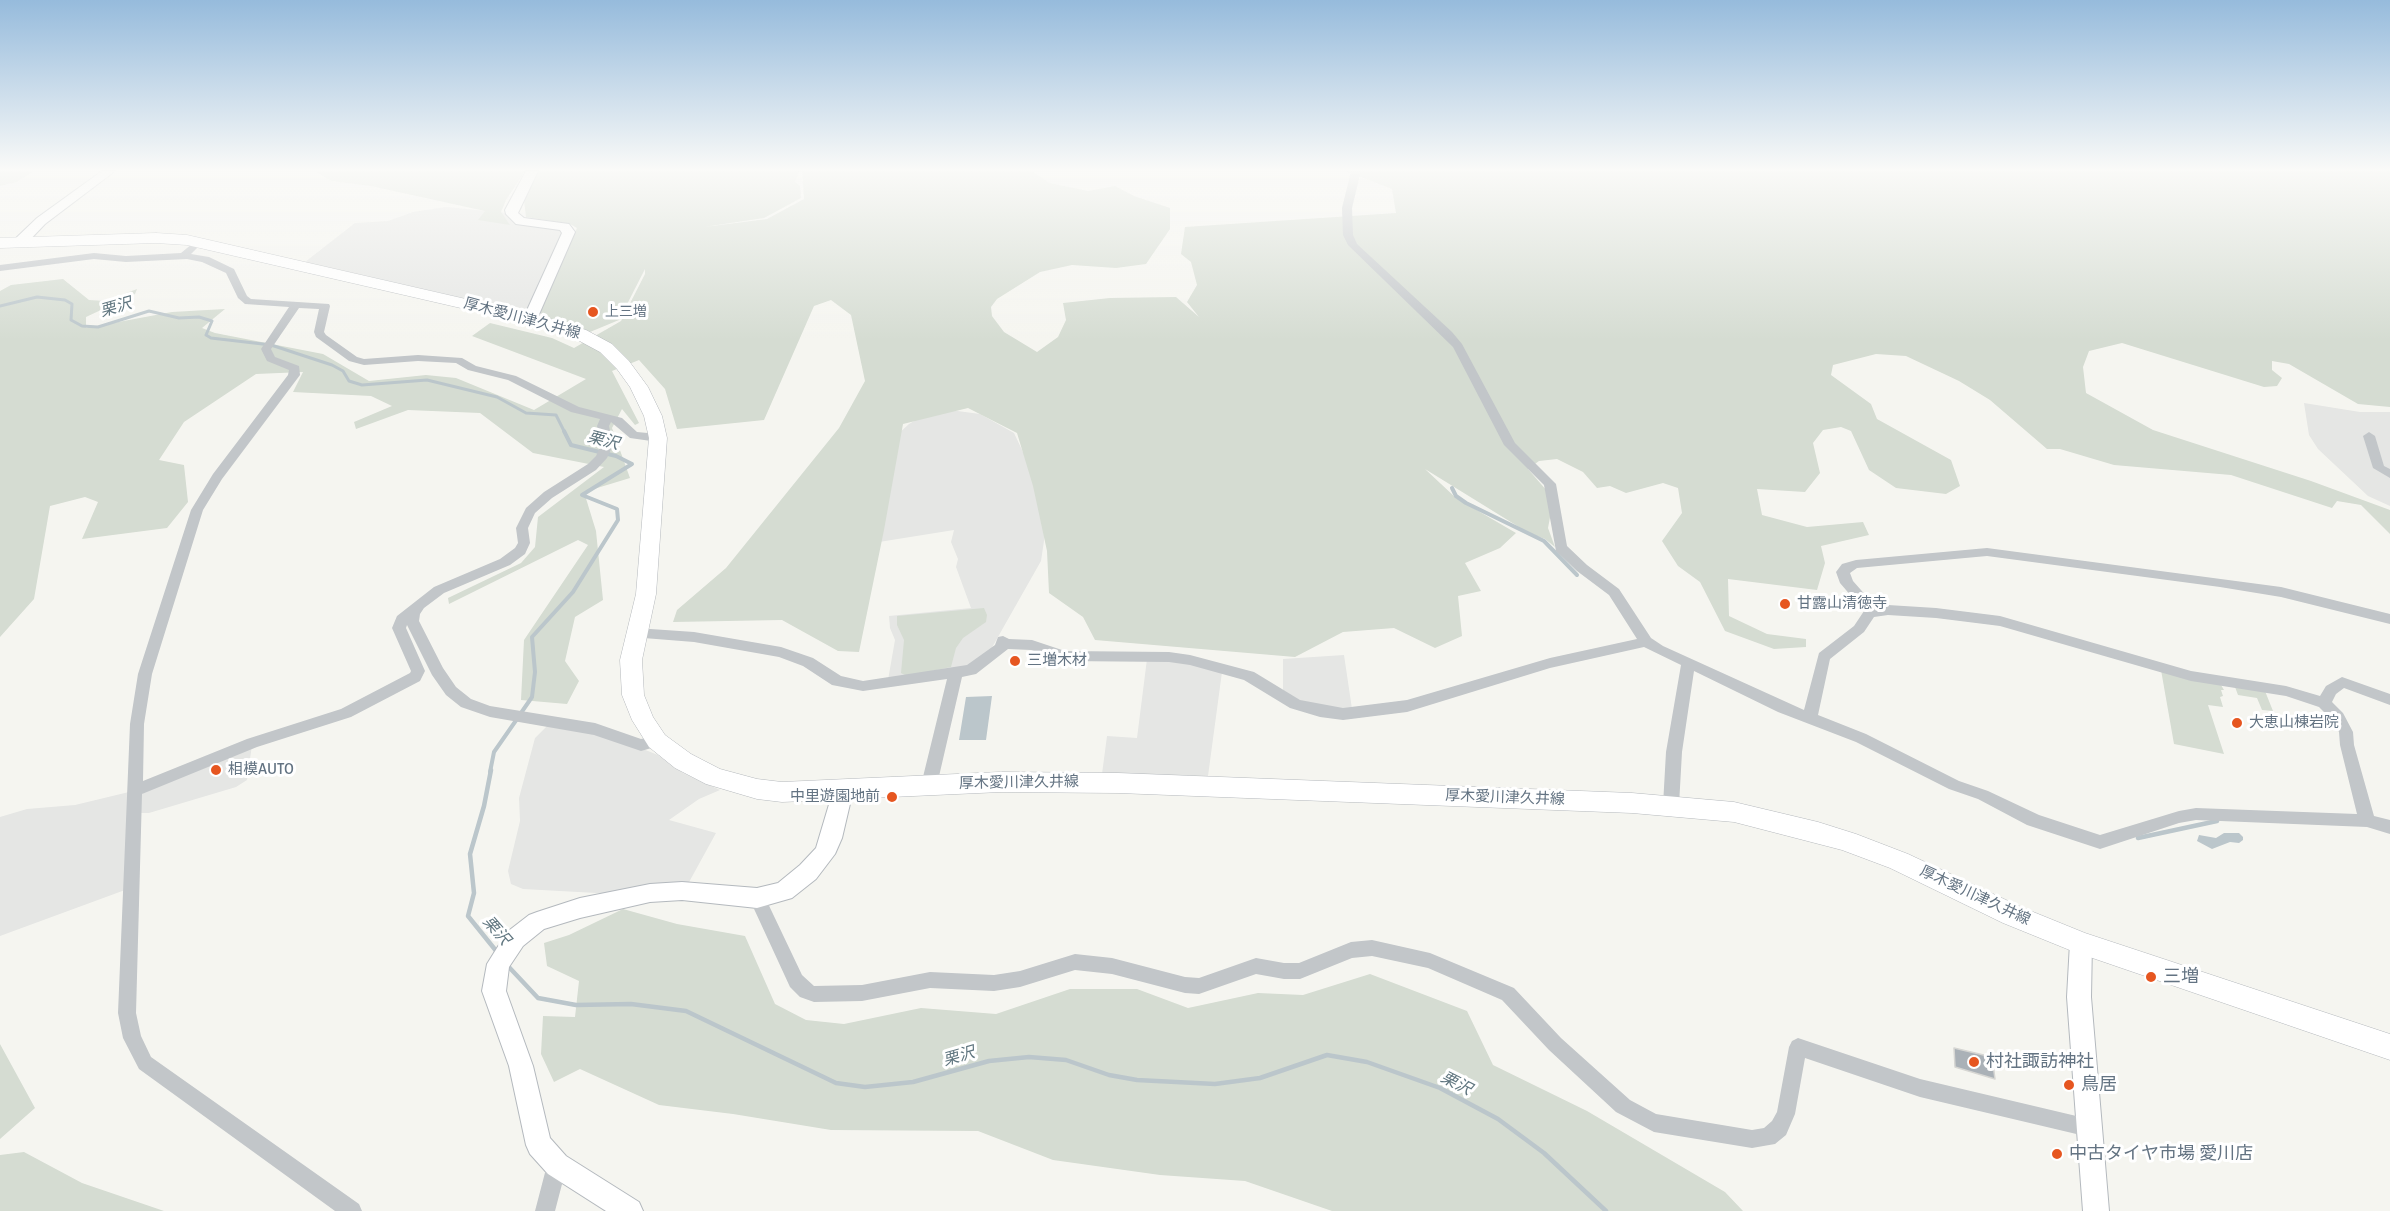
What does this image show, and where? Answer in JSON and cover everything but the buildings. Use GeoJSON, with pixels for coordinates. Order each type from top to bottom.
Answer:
{"type":"FeatureCollection","features":[{"type":"Feature","properties":{"kind":"main road","name":"厚木愛川津久井線"},"geometry":{"type":"LineString","coordinates":[[0,243],[156,238],[198,242],[530,319],[579,334],[606,348],[618,358],[639,387],[647,402],[658,438],[647,582],[630,671],[633,695],[643,720],[657,741],[697,769],[734,784],[782,792],[1001,782],[1149,784],[1671,805],[1756,817],[1847,841],[1899,861],[2012,915],[2081,943],[2390,1047]]}},
{"type":"Feature","properties":{"kind":"street"},"geometry":{"type":"LineString","coordinates":[[20,242],[34,228]]}},
{"type":"Feature","properties":{"kind":"street"},"geometry":{"type":"LineString","coordinates":[[530,319],[569,232],[565,228]]}},
{"type":"Feature","properties":{"kind":"street"},"geometry":{"type":"LineString","coordinates":[[1348,228],[1348,235],[1353,245],[1458,346],[1510,445],[1550,484],[1561,548],[1582,568],[1614,592],[1646,642],[1658,650],[1783,708],[1861,738],[1954,785],[1983,795],[2042,824],[2100,842],[2179,817],[2196,814],[2367,821],[2390,827]]}},
{"type":"Feature","properties":{"kind":"street"},"geometry":{"type":"LineString","coordinates":[[187,256],[186,253],[198,242]]}},
{"type":"Feature","properties":{"kind":"street"},"geometry":{"type":"LineString","coordinates":[[0,268],[94,256],[132,259],[187,256],[205,259],[230,271],[243,298],[249,302],[325,306],[320,328],[321,337],[353,360],[364,362],[418,358],[458,360],[472,368],[512,378],[575,410],[608,416],[623,423],[634,435],[658,438]]}},
{"type":"Feature","properties":{"kind":"street"},"geometry":{"type":"LineString","coordinates":[[296,304],[271,340],[268,357],[295,368],[294,375],[202,499],[190,525],[145,674],[138,712],[127,1013],[132,1038],[146,1063],[352,1211]]}},
{"type":"Feature","properties":{"kind":"street"},"geometry":{"type":"LineString","coordinates":[[134,791],[252,743],[346,713],[415,677],[418,671],[399,628],[402,619],[439,590],[515,556],[523,547],[523,525],[534,506],[589,470],[604,453],[603,426],[608,416]]}},
{"type":"Feature","properties":{"kind":"street"},"geometry":{"type":"LineString","coordinates":[[2369,436],[2379,468],[2390,474]]}},
{"type":"Feature","properties":{"kind":"street"},"geometry":{"type":"LineString","coordinates":[[1873,612],[1848,584],[1843,572],[1847,567],[1856,564],[1987,552],[2281,592],[2390,619]]}},
{"type":"Feature","properties":{"kind":"street"},"geometry":{"type":"LineString","coordinates":[[416,608],[412,617],[414,628],[437,671],[451,691],[471,706],[607,732],[641,745],[657,741]]}},
{"type":"Feature","properties":{"kind":"street"},"geometry":{"type":"LineString","coordinates":[[1810,718],[1824,657],[1859,629],[1870,613],[1888,610],[2000,621],[2191,676],[2292,692],[2324,703],[2338,717],[2346,732],[2347,745],[2367,821]]}},
{"type":"Feature","properties":{"kind":"street"},"geometry":{"type":"LineString","coordinates":[[636,633],[694,637],[781,652],[808,662],[829,678],[851,685],[880,684],[971,670],[1000,649],[1003,642],[1032,645],[1065,656],[1169,657],[1190,660],[1250,676],[1295,704],[1343,714],[1407,706],[1550,663],[1646,642]]}},
{"type":"Feature","properties":{"kind":"street"},"geometry":{"type":"LineString","coordinates":[[1671,805],[1674,752],[1688,662]]}},
{"type":"Feature","properties":{"kind":"street"},"geometry":{"type":"LineString","coordinates":[[929,785],[956,671]]}},
{"type":"Feature","properties":{"kind":"street"},"geometry":{"type":"LineString","coordinates":[[2324,703],[2331,690],[2342,682],[2390,700]]}},
{"type":"Feature","properties":{"kind":"street"},"geometry":{"type":"LineString","coordinates":[[630,1211],[557,1165],[539,1145],[521,1066],[496,1002],[494,991],[501,958],[514,939],[537,922],[558,914],[638,895],[682,891],[757,898],[784,891],[817,863],[831,838],[843,791]]}},
{"type":"Feature","properties":{"kind":"street"},"geometry":{"type":"LineString","coordinates":[[757,898],[796,981],[806,991],[814,994],[862,993],[930,980],[994,983],[1020,979],[1074,962],[1112,966],[1185,986],[1199,986],[1256,966],[1284,971],[1300,971],[1351,950],[1372,948],[1430,961],[1508,994],[1555,1044],[1623,1106],[1654,1123],[1752,1139],[1768,1137],[1779,1128],[1786,1114],[1798,1047],[1920,1088],[2089,1128]]}},
{"type":"Feature","properties":{"kind":"street"},"geometry":{"type":"LineString","coordinates":[[2081,943],[2079,997],[2096,1211]]}},
{"type":"Feature","properties":{"kind":"street"},"geometry":{"type":"LineString","coordinates":[[545,1211],[557,1165]]}},
{"type":"Feature","properties":{"kind":"shaded area"},"geometry":{"type":"Polygon","coordinates":[[[349,228],[548,228],[561,229],[565,233],[531,314],[305,262],[349,228]]]}},
{"type":"Feature","properties":{"kind":"shaded area"},"geometry":{"type":"Polygon","coordinates":[[[577,228],[1170,228],[1146,264],[1116,268],[1072,265],[1040,272],[997,299],[991,307],[992,316],[1004,332],[1037,352],[1058,337],[1066,320],[1063,303],[1110,298],[1176,297],[1199,317],[1187,302],[1197,285],[1191,262],[1181,254],[1185,228],[2390,228],[2390,407],[2358,404],[2289,364],[2272,361],[2272,370],[2282,378],[2277,386],[2264,387],[2122,343],[2089,351],[2083,367],[2086,393],[2153,430],[2311,481],[2390,510],[2390,534],[2361,505],[2337,501],[2332,508],[2231,475],[2114,465],[2060,449],[2047,449],[1990,400],[1959,381],[1906,356],[1876,354],[1833,365],[1831,375],[1871,404],[1877,419],[1951,460],[1960,486],[1946,494],[1896,488],[1869,470],[1851,431],[1841,427],[1823,430],[1813,443],[1820,473],[1805,492],[1757,489],[1762,515],[1807,527],[1863,522],[1869,535],[1821,546],[1825,563],[1817,590],[1728,579],[1729,616],[1767,634],[1806,639],[1806,647],[1774,649],[1725,631],[1700,582],[1678,566],[1662,541],[1682,513],[1678,488],[1663,483],[1626,493],[1610,486],[1597,488],[1583,472],[1557,459],[1539,461],[1528,469],[1547,491],[1551,512],[1548,528],[1555,547],[1425,469],[1456,498],[1516,533],[1500,548],[1465,563],[1481,591],[1458,596],[1462,636],[1435,648],[1394,628],[1343,632],[1295,657],[1095,640],[1083,617],[1049,593],[1047,551],[1033,486],[1017,433],[968,408],[903,424],[859,652],[838,651],[782,620],[673,622],[677,610],[726,568],[839,428],[865,381],[851,315],[831,300],[814,306],[764,420],[677,429],[665,389],[639,360],[612,371],[639,423],[635,425],[622,409],[612,428],[630,478],[584,492],[596,531],[603,600],[575,617],[565,661],[579,681],[567,704],[521,700],[524,640],[588,545],[578,540],[449,604],[448,598],[521,563],[535,547],[538,517],[604,467],[533,453],[480,413],[408,410],[356,429],[354,422],[392,406],[371,396],[293,392],[303,372],[256,374],[184,422],[159,460],[184,465],[188,502],[167,528],[82,539],[98,502],[85,497],[50,506],[34,599],[0,637],[0,291],[11,285],[63,279],[89,300],[105,301],[137,289],[135,294],[86,317],[86,328],[172,312],[225,309],[202,328],[215,333],[323,354],[369,381],[426,375],[456,378],[534,410],[586,379],[472,336],[490,323],[552,338],[574,348],[621,321],[645,274],[645,269],[619,320],[590,332],[542,317],[540,310],[577,228]]]}},
{"type":"Feature","properties":{"kind":"shaded area"},"geometry":{"type":"Polygon","coordinates":[[[2304,403],[2360,412],[2390,412],[2390,506],[2368,496],[2318,449],[2309,435],[2304,403]]]}},
{"type":"Feature","properties":{"kind":"shaded area"},"geometry":{"type":"Polygon","coordinates":[[[950,410],[980,414],[1014,433],[1049,507],[1041,561],[990,651],[972,666],[888,680],[895,640],[890,628],[889,616],[971,608],[956,567],[958,559],[951,542],[954,530],[879,542],[897,435],[909,424],[923,416],[950,410]]]}},
{"type":"Feature","properties":{"kind":"shaded area"},"geometry":{"type":"Polygon","coordinates":[[[984,608],[987,615],[986,622],[963,638],[956,648],[951,667],[907,676],[901,673],[904,640],[897,625],[897,616],[984,608]]]}},
{"type":"Feature","properties":{"kind":"shaded area"},"geometry":{"type":"Polygon","coordinates":[[[1344,655],[1352,709],[1341,710],[1302,702],[1283,690],[1283,659],[1344,655]]]}},
{"type":"Feature","properties":{"kind":"shaded area"},"geometry":{"type":"Polygon","coordinates":[[[1147,659],[1172,660],[1222,672],[1208,776],[1102,774],[1107,736],[1137,738],[1147,659]]]}},
{"type":"Feature","properties":{"kind":"shaded area"},"geometry":{"type":"Polygon","coordinates":[[[2161,670],[2221,685],[2224,690],[2221,690],[2223,696],[2220,697],[2223,707],[2208,705],[2224,754],[2174,744],[2161,670]]]}},
{"type":"Feature","properties":{"kind":"shaded area"},"geometry":{"type":"Polygon","coordinates":[[[2235,687],[2265,691],[2273,711],[2262,710],[2257,698],[2238,695],[2235,687]]]}},
{"type":"Feature","properties":{"kind":"shaded area"},"geometry":{"type":"Polygon","coordinates":[[[992,696],[986,740],[959,740],[966,697],[992,696]]]}},
{"type":"Feature","properties":{"kind":"shaded area"},"geometry":{"type":"Polygon","coordinates":[[[548,725],[578,730],[643,749],[658,755],[683,773],[720,790],[699,799],[669,820],[716,833],[688,884],[615,894],[523,889],[511,884],[508,871],[520,821],[519,798],[535,738],[548,725]]]}},
{"type":"Feature","properties":{"kind":"shaded area"},"geometry":{"type":"Polygon","coordinates":[[[252,745],[247,780],[236,787],[149,813],[138,813],[139,795],[252,745]]]}},
{"type":"Feature","properties":{"kind":"shaded area"},"geometry":{"type":"Polygon","coordinates":[[[129,792],[125,890],[0,936],[0,817],[27,809],[75,805],[129,792]]]}},
{"type":"Feature","properties":{"kind":"shaded area"},"geometry":{"type":"Polygon","coordinates":[[[2224,833],[2239,833],[2243,840],[2212,849],[2197,841],[2199,835],[2216,838],[2224,833]]]}},
{"type":"Feature","properties":{"kind":"shaded area"},"geometry":{"type":"Polygon","coordinates":[[[623,909],[677,924],[745,936],[775,1004],[806,1020],[844,1024],[921,1008],[996,1014],[1070,989],[1137,989],[1188,1008],[1258,993],[1303,995],[1370,974],[1467,1011],[1493,1065],[1587,1111],[1725,1192],[1743,1211],[1332,1211],[1245,1181],[1160,1175],[1053,1160],[978,1131],[831,1130],[659,1105],[580,1069],[554,1082],[541,1054],[543,1016],[575,1017],[579,981],[547,966],[544,943],[569,935],[623,909]]]}},
{"type":"Feature","properties":{"kind":"shaded area"},"geometry":{"type":"Polygon","coordinates":[[[0,1044],[35,1108],[0,1139],[0,1044]]]}},
{"type":"Feature","properties":{"kind":"shaded area"},"geometry":{"type":"Polygon","coordinates":[[[24,1152],[82,1183],[164,1211],[0,1211],[0,1155],[24,1152]]]}},
{"type":"Feature","properties":{"kind":"waterway","name":"栗沢"},"geometry":{"type":"LineString","coordinates":[[0,306],[37,297],[65,300],[72,304],[71,320],[82,326],[98,327],[149,311],[179,318],[199,317],[212,321],[206,335],[211,338],[271,345],[332,365],[343,371],[349,381],[362,385],[427,380],[497,397],[526,413],[556,415],[571,445],[616,456],[632,464],[582,495],[617,509],[618,520],[573,592],[532,637],[535,672],[532,697],[521,713]]}},
{"type":"Feature","properties":{"kind":"waterway"},"geometry":{"type":"LineString","coordinates":[[1452,488],[1456,496],[1466,503],[1544,541],[1577,575]]}},
{"type":"Feature","properties":{"kind":"waterway","name":"栗沢"},"geometry":{"type":"LineString","coordinates":[[490,772],[494,752],[517,719]]}},
{"type":"Feature","properties":{"kind":"waterway","name":"栗沢"},"geometry":{"type":"LineString","coordinates":[[491,770],[484,806],[470,854],[474,893],[468,916],[497,952]]}},
{"type":"Feature","properties":{"kind":"waterway"},"geometry":{"type":"LineString","coordinates":[[2138,838],[2217,821]]}},
{"type":"Feature","properties":{"kind":"waterway","name":"栗沢"},"geometry":{"type":"LineString","coordinates":[[507,965],[538,998],[576,1005],[631,1004],[686,1011],[836,1083],[865,1087],[913,1082],[989,1061],[1029,1057],[1066,1060],[1109,1075],[1137,1080],[1215,1084],[1260,1078],[1327,1055],[1367,1062],[1440,1088],[1498,1119],[1544,1153],[1606,1211]]}},
{"type":"Feature","properties":{"kind":"place","name":"上三増"},"geometry":{"type":"Point","coordinates":[593,312]}},
{"type":"Feature","properties":{"kind":"place","name":"甘露山清徳寺"},"geometry":{"type":"Point","coordinates":[1785,604]}},
{"type":"Feature","properties":{"kind":"place","name":"三増木材"},"geometry":{"type":"Point","coordinates":[1015,661]}},
{"type":"Feature","properties":{"kind":"place","name":"大恵山棟岩院"},"geometry":{"type":"Point","coordinates":[2237,723]}},
{"type":"Feature","properties":{"kind":"place","name":"相模AUTO"},"geometry":{"type":"Point","coordinates":[216,770]}},
{"type":"Feature","properties":{"kind":"place","name":"中里遊園地前"},"geometry":{"type":"Point","coordinates":[892,797]}},
{"type":"Feature","properties":{"kind":"place","name":"三増"},"geometry":{"type":"Point","coordinates":[2151,977]}},
{"type":"Feature","properties":{"kind":"place","name":"村社諏訪神社"},"geometry":{"type":"Point","coordinates":[1974,1062]}},
{"type":"Feature","properties":{"kind":"place","name":"鳥居"},"geometry":{"type":"Point","coordinates":[2069,1085]}},
{"type":"Feature","properties":{"kind":"place","name":"中古タイヤ市場 愛川店"},"geometry":{"type":"Point","coordinates":[2057,1154]}}]}
